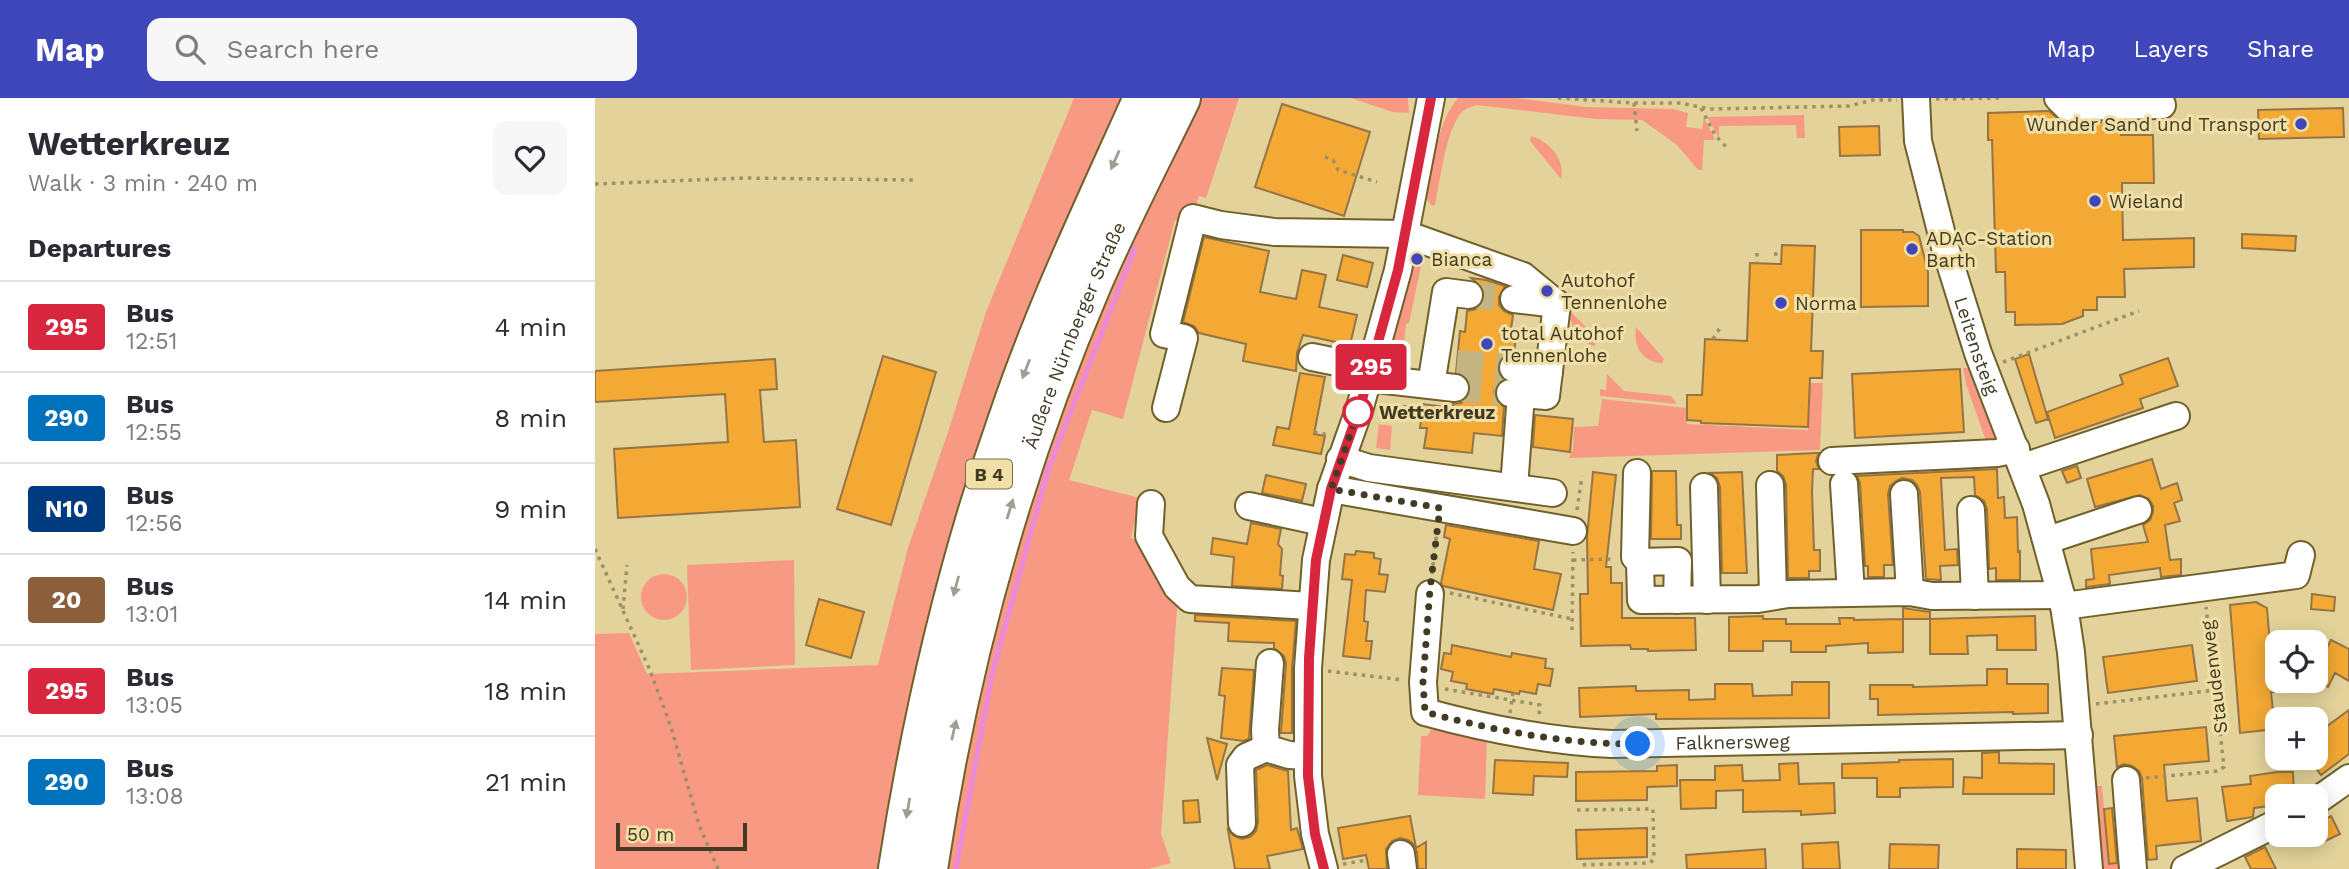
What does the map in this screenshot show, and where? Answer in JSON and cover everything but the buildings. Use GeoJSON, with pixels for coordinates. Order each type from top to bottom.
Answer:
{"type":"FeatureCollection","features":[{"type":"Feature","properties":{"kind":"highway","name":"Äußere Nürnberger Straße"},"geometry":{"type":"LineString","coordinates":[[898,869],[908,804],[955,589],[992,463],[1063,276],[1143,98]]}},
{"type":"Feature","properties":{"kind":"highway","name":"Äußere Nürnberger Straße"},"geometry":{"type":"LineString","coordinates":[[928,869],[947,761],[989,580],[1032,438],[1092,283],[1181,98]]}},
{"type":"Feature","properties":{"kind":"street"},"geometry":{"type":"LineString","coordinates":[[1324,869],[1311,809],[1308,756],[1311,606],[1322,522],[1369,374],[1398,270],[1431,98]]}},
{"type":"Feature","properties":{"kind":"street"},"geometry":{"type":"LineString","coordinates":[[2058,98],[2067,107],[2162,109]]}},
{"type":"Feature","properties":{"kind":"street","name":"Leitensteig"},"geometry":{"type":"LineString","coordinates":[[1916,99],[1918,141],[1964,326],[2020,458],[2048,540],[2063,600],[2071,652],[2088,869]]}},
{"type":"Feature","properties":{"kind":"street"},"geometry":{"type":"LineString","coordinates":[[1166,408],[1184,338],[1164,334],[1193,218],[1221,225],[1275,232],[1405,234],[1523,276],[1557,304]]}},
{"type":"Feature","properties":{"kind":"street"},"geometry":{"type":"LineString","coordinates":[[1312,357],[1369,374],[1445,374],[1458,293],[1453,250]]}},
{"type":"Feature","properties":{"kind":"street"},"geometry":{"type":"LineString","coordinates":[[1514,299],[1557,304]]}},
{"type":"Feature","properties":{"kind":"street"},"geometry":{"type":"LineString","coordinates":[[1514,487],[1515,385],[1546,396],[1557,304]]}},
{"type":"Feature","properties":{"kind":"street"},"geometry":{"type":"LineString","coordinates":[[1851,593],[1838,473],[1997,453],[2020,458],[2176,416]]}},
{"type":"Feature","properties":{"kind":"street"},"geometry":{"type":"LineString","coordinates":[[1341,459],[1369,468],[1553,493]]}},
{"type":"Feature","properties":{"kind":"street"},"geometry":{"type":"LineString","coordinates":[[1637,473],[1640,600],[1758,599],[1773,596],[1910,592],[1932,596],[2063,600],[2203,588],[2296,575],[2301,555]]}},
{"type":"Feature","properties":{"kind":"street"},"geometry":{"type":"LineString","coordinates":[[1770,485],[1773,596]]}},
{"type":"Feature","properties":{"kind":"street"},"geometry":{"type":"LineString","coordinates":[[1704,486],[1707,600]]}},
{"type":"Feature","properties":{"kind":"street"},"geometry":{"type":"LineString","coordinates":[[1331,489],[1573,531]]}},
{"type":"Feature","properties":{"kind":"street"},"geometry":{"type":"LineString","coordinates":[[1904,494],[1910,592]]}},
{"type":"Feature","properties":{"kind":"street"},"geometry":{"type":"LineString","coordinates":[[1151,504],[1149,536],[1177,587],[1190,599],[1311,606]]}},
{"type":"Feature","properties":{"kind":"street"},"geometry":{"type":"LineString","coordinates":[[1249,506],[1322,522]]}},
{"type":"Feature","properties":{"kind":"street"},"geometry":{"type":"LineString","coordinates":[[1971,510],[1975,596]]}},
{"type":"Feature","properties":{"kind":"street"},"geometry":{"type":"LineString","coordinates":[[2048,540],[2138,510]]}},
{"type":"Feature","properties":{"kind":"street"},"geometry":{"type":"LineString","coordinates":[[1638,561],[1678,561],[1677,600]]}},
{"type":"Feature","properties":{"kind":"street","name":"Falknersweg"},"geometry":{"type":"LineString","coordinates":[[1430,591],[1423,682],[1425,712],[1498,730],[1551,740],[1612,744],[2078,736]]}},
{"type":"Feature","properties":{"kind":"street"},"geometry":{"type":"LineString","coordinates":[[1266,748],[1270,663]]}},
{"type":"Feature","properties":{"kind":"street"},"geometry":{"type":"LineString","coordinates":[[1242,823],[1240,765],[1246,757],[1266,748],[1289,755],[1308,756]]}},
{"type":"Feature","properties":{"kind":"street"},"geometry":{"type":"LineString","coordinates":[[2328,793],[2349,778]]}},
{"type":"Feature","properties":{"kind":"street"},"geometry":{"type":"LineString","coordinates":[[2126,780],[2133,869]]}},
{"type":"Feature","properties":{"kind":"street"},"geometry":{"type":"LineString","coordinates":[[2185,869],[2233,858],[2265,833]]}},
{"type":"Feature","properties":{"kind":"path"},"geometry":{"type":"LineString","coordinates":[[1558,98],[1680,103],[1700,108],[1849,106],[1873,100],[2000,98]]}},
{"type":"Feature","properties":{"kind":"path"},"geometry":{"type":"LineString","coordinates":[[1634,103],[1637,131]]}},
{"type":"Feature","properties":{"kind":"path"},"geometry":{"type":"LineString","coordinates":[[1700,108],[1715,135],[1729,150]]}},
{"type":"Feature","properties":{"kind":"path"},"geometry":{"type":"LineString","coordinates":[[1325,157],[1333,160],[1339,170],[1377,182]]}},
{"type":"Feature","properties":{"kind":"path"},"geometry":{"type":"LineString","coordinates":[[595,184],[745,177],[915,180]]}},
{"type":"Feature","properties":{"kind":"path"},"geometry":{"type":"LineString","coordinates":[[1757,253],[1757,263]]}},
{"type":"Feature","properties":{"kind":"path"},"geometry":{"type":"LineString","coordinates":[[1774,254],[1781,254]]}},
{"type":"Feature","properties":{"kind":"path"},"geometry":{"type":"LineString","coordinates":[[1984,370],[2139,311]]}},
{"type":"Feature","properties":{"kind":"path"},"geometry":{"type":"LineString","coordinates":[[1713,339],[1721,326]]}},
{"type":"Feature","properties":{"kind":"path"},"geometry":{"type":"LineString","coordinates":[[1406,396],[1403,416],[1422,418]]}},
{"type":"Feature","properties":{"kind":"path"},"geometry":{"type":"LineString","coordinates":[[1440,508],[1430,591],[1571,619]]}},
{"type":"Feature","properties":{"kind":"path"},"geometry":{"type":"LineString","coordinates":[[595,549],[649,668],[699,825],[718,869]]}},
{"type":"Feature","properties":{"kind":"path"},"geometry":{"type":"LineString","coordinates":[[1573,560],[1638,561]]}},
{"type":"Feature","properties":{"kind":"path"},"geometry":{"type":"LineString","coordinates":[[622,611],[628,565]]}},
{"type":"Feature","properties":{"kind":"path","name":"Staudenweg"},"geometry":{"type":"LineString","coordinates":[[2126,780],[2218,771],[2224,767],[2203,588]]}},
{"type":"Feature","properties":{"kind":"path"},"geometry":{"type":"LineString","coordinates":[[2076,706],[2216,690]]}},
{"type":"Feature","properties":{"kind":"path"},"geometry":{"type":"LineString","coordinates":[[1577,810],[1653,809],[1654,859],[1639,866],[1578,865]]}},
{"type":"Feature","properties":{"kind":"path"},"geometry":{"type":"LineString","coordinates":[[1340,869],[1339,865],[1367,860]]}},
{"type":"Feature","properties":{"kind":"shaded area"},"geometry":{"type":"Polygon","coordinates":[[[1074,98],[1125,98],[888,869],[595,869],[595,634],[629,633],[647,674],[878,665],[908,548],[986,312],[1074,98]]]}},
{"type":"Feature","properties":{"kind":"shaded area"},"geometry":{"type":"Polygon","coordinates":[[[1200,98],[1239,98],[1206,198],[1199,196],[1193,213],[1186,222],[1175,220],[1123,419],[1092,410],[1069,480],[1140,498],[1131,538],[1149,543],[1181,601],[1177,608],[1161,834],[1171,863],[1148,869],[941,869],[996,599],[1118,253],[1200,98]]]}},
{"type":"Feature","properties":{"kind":"shaded area"},"geometry":{"type":"Polygon","coordinates":[[[1351,98],[1408,98],[1409,113],[1393,112],[1351,98]]]}},
{"type":"Feature","properties":{"kind":"shaded area"},"geometry":{"type":"Polygon","coordinates":[[[1458,98],[1516,98],[1586,107],[1673,109],[1688,113],[1686,127],[1702,129],[1704,117],[1715,140],[1704,140],[1702,170],[1698,170],[1677,145],[1642,120],[1596,119],[1477,105],[1462,112],[1456,120],[1444,156],[1435,205],[1432,206],[1426,198],[1437,145],[1445,119],[1458,98]]]}},
{"type":"Feature","properties":{"kind":"shaded area"},"geometry":{"type":"Polygon","coordinates":[[[1804,115],[1805,138],[1797,138],[1796,125],[1719,126],[1719,138],[1707,117],[1804,115]]]}},
{"type":"Feature","properties":{"kind":"shaded area"},"geometry":{"type":"Polygon","coordinates":[[[1531,136],[1544,142],[1555,152],[1561,165],[1561,179],[1530,141],[1531,136]]]}},
{"type":"Feature","properties":{"kind":"shaded area"},"geometry":{"type":"Polygon","coordinates":[[[1419,250],[1422,261],[1409,323],[1406,324],[1402,366],[1413,368],[1413,371],[1385,370],[1415,252],[1419,250]]]}},
{"type":"Feature","properties":{"kind":"shaded area"},"geometry":{"type":"Polygon","coordinates":[[[1570,311],[1596,337],[1595,346],[1576,333],[1570,311]]]}},
{"type":"Feature","properties":{"kind":"shaded area"},"geometry":{"type":"Polygon","coordinates":[[[1636,327],[1664,359],[1662,363],[1649,360],[1640,352],[1636,341],[1636,327]]]}},
{"type":"Feature","properties":{"kind":"shaded area"},"geometry":{"type":"Polygon","coordinates":[[[1963,368],[1968,368],[1971,374],[1998,445],[1986,441],[1963,368]]]}},
{"type":"Feature","properties":{"kind":"shaded area"},"geometry":{"type":"Polygon","coordinates":[[[1607,374],[1624,391],[1671,396],[1677,404],[1600,396],[1600,389],[1606,390],[1607,374]]]}},
{"type":"Feature","properties":{"kind":"shaded area"},"geometry":{"type":"Polygon","coordinates":[[[1810,383],[1823,383],[1820,450],[1569,458],[1573,449],[1574,427],[1598,426],[1602,399],[1686,408],[1687,424],[1808,430],[1810,383]]]}},
{"type":"Feature","properties":{"kind":"shaded area"},"geometry":{"type":"Polygon","coordinates":[[[1379,424],[1392,426],[1390,450],[1376,448],[1379,424]]]}},
{"type":"Feature","properties":{"kind":"shaded area"},"geometry":{"type":"Polygon","coordinates":[[[794,560],[795,665],[691,670],[687,565],[794,560]]]}},
{"type":"Feature","properties":{"kind":"shaded area"},"geometry":{"type":"Polygon","coordinates":[[[664,574],[680,581],[687,597],[680,613],[664,620],[648,613],[641,597],[648,581],[664,574]]]}},
{"type":"Feature","properties":{"kind":"shaded area"},"geometry":{"type":"Polygon","coordinates":[[[1433,726],[1487,736],[1485,799],[1418,795],[1421,736],[1427,736],[1433,726]]]}},
{"type":"Feature","properties":{"kind":"shaded area"},"geometry":{"type":"Polygon","coordinates":[[[2095,786],[2102,786],[2109,864],[2123,863],[2124,869],[2103,869],[2095,786]]]}},
{"type":"Feature","properties":{"kind":"waterway"},"geometry":{"type":"LineString","coordinates":[[956,869],[992,674],[1048,470],[1135,248]]}},
{"type":"Feature","properties":{"kind":"tunnel"},"geometry":{"type":"LineString","coordinates":[[1469,295],[1514,299]]}},
{"type":"Feature","properties":{"kind":"tunnel"},"geometry":{"type":"LineString","coordinates":[[1457,363],[1513,368]]}},
{"type":"Feature","properties":{"kind":"tunnel"},"geometry":{"type":"LineString","coordinates":[[1455,388],[1510,393]]}},
{"type":"Feature","properties":{"kind":"bus line","name":"295"},"geometry":{"type":"LineString","coordinates":[[1324,869],[1315,834],[1308,776],[1309,658],[1316,560],[1331,489],[1360,407],[1398,270],[1431,98]]}},
{"type":"Feature","properties":{"kind":"place","name":"Wunder Sand und Transport"},"geometry":{"type":"Point","coordinates":[2301,124]}},
{"type":"Feature","properties":{"kind":"place","name":"Wieland"},"geometry":{"type":"Point","coordinates":[2095,201]}},
{"type":"Feature","properties":{"kind":"place","name":"ADAC-Station Barth"},"geometry":{"type":"Point","coordinates":[1912,249]}},
{"type":"Feature","properties":{"kind":"place","name":"Bianca"},"geometry":{"type":"Point","coordinates":[1417,259]}},
{"type":"Feature","properties":{"kind":"place","name":"Autohof Tennenlohe"},"geometry":{"type":"Point","coordinates":[1547,291]}},
{"type":"Feature","properties":{"kind":"place","name":"Norma"},"geometry":{"type":"Point","coordinates":[1781,303]}},
{"type":"Feature","properties":{"kind":"place","name":"total Autohof Tennenlohe"},"geometry":{"type":"Point","coordinates":[1487,344]}},
{"type":"Feature","properties":{"kind":"place","name":"Wetterkreuz"},"geometry":{"type":"Point","coordinates":[1358,412]}},
{"type":"Feature","properties":{"kind":"route"},"geometry":{"type":"LineString","coordinates":[[1358,412],[1360,407],[1331,489],[1440,508],[1423,682],[1425,712],[1551,740],[1638,744]]}}]}
